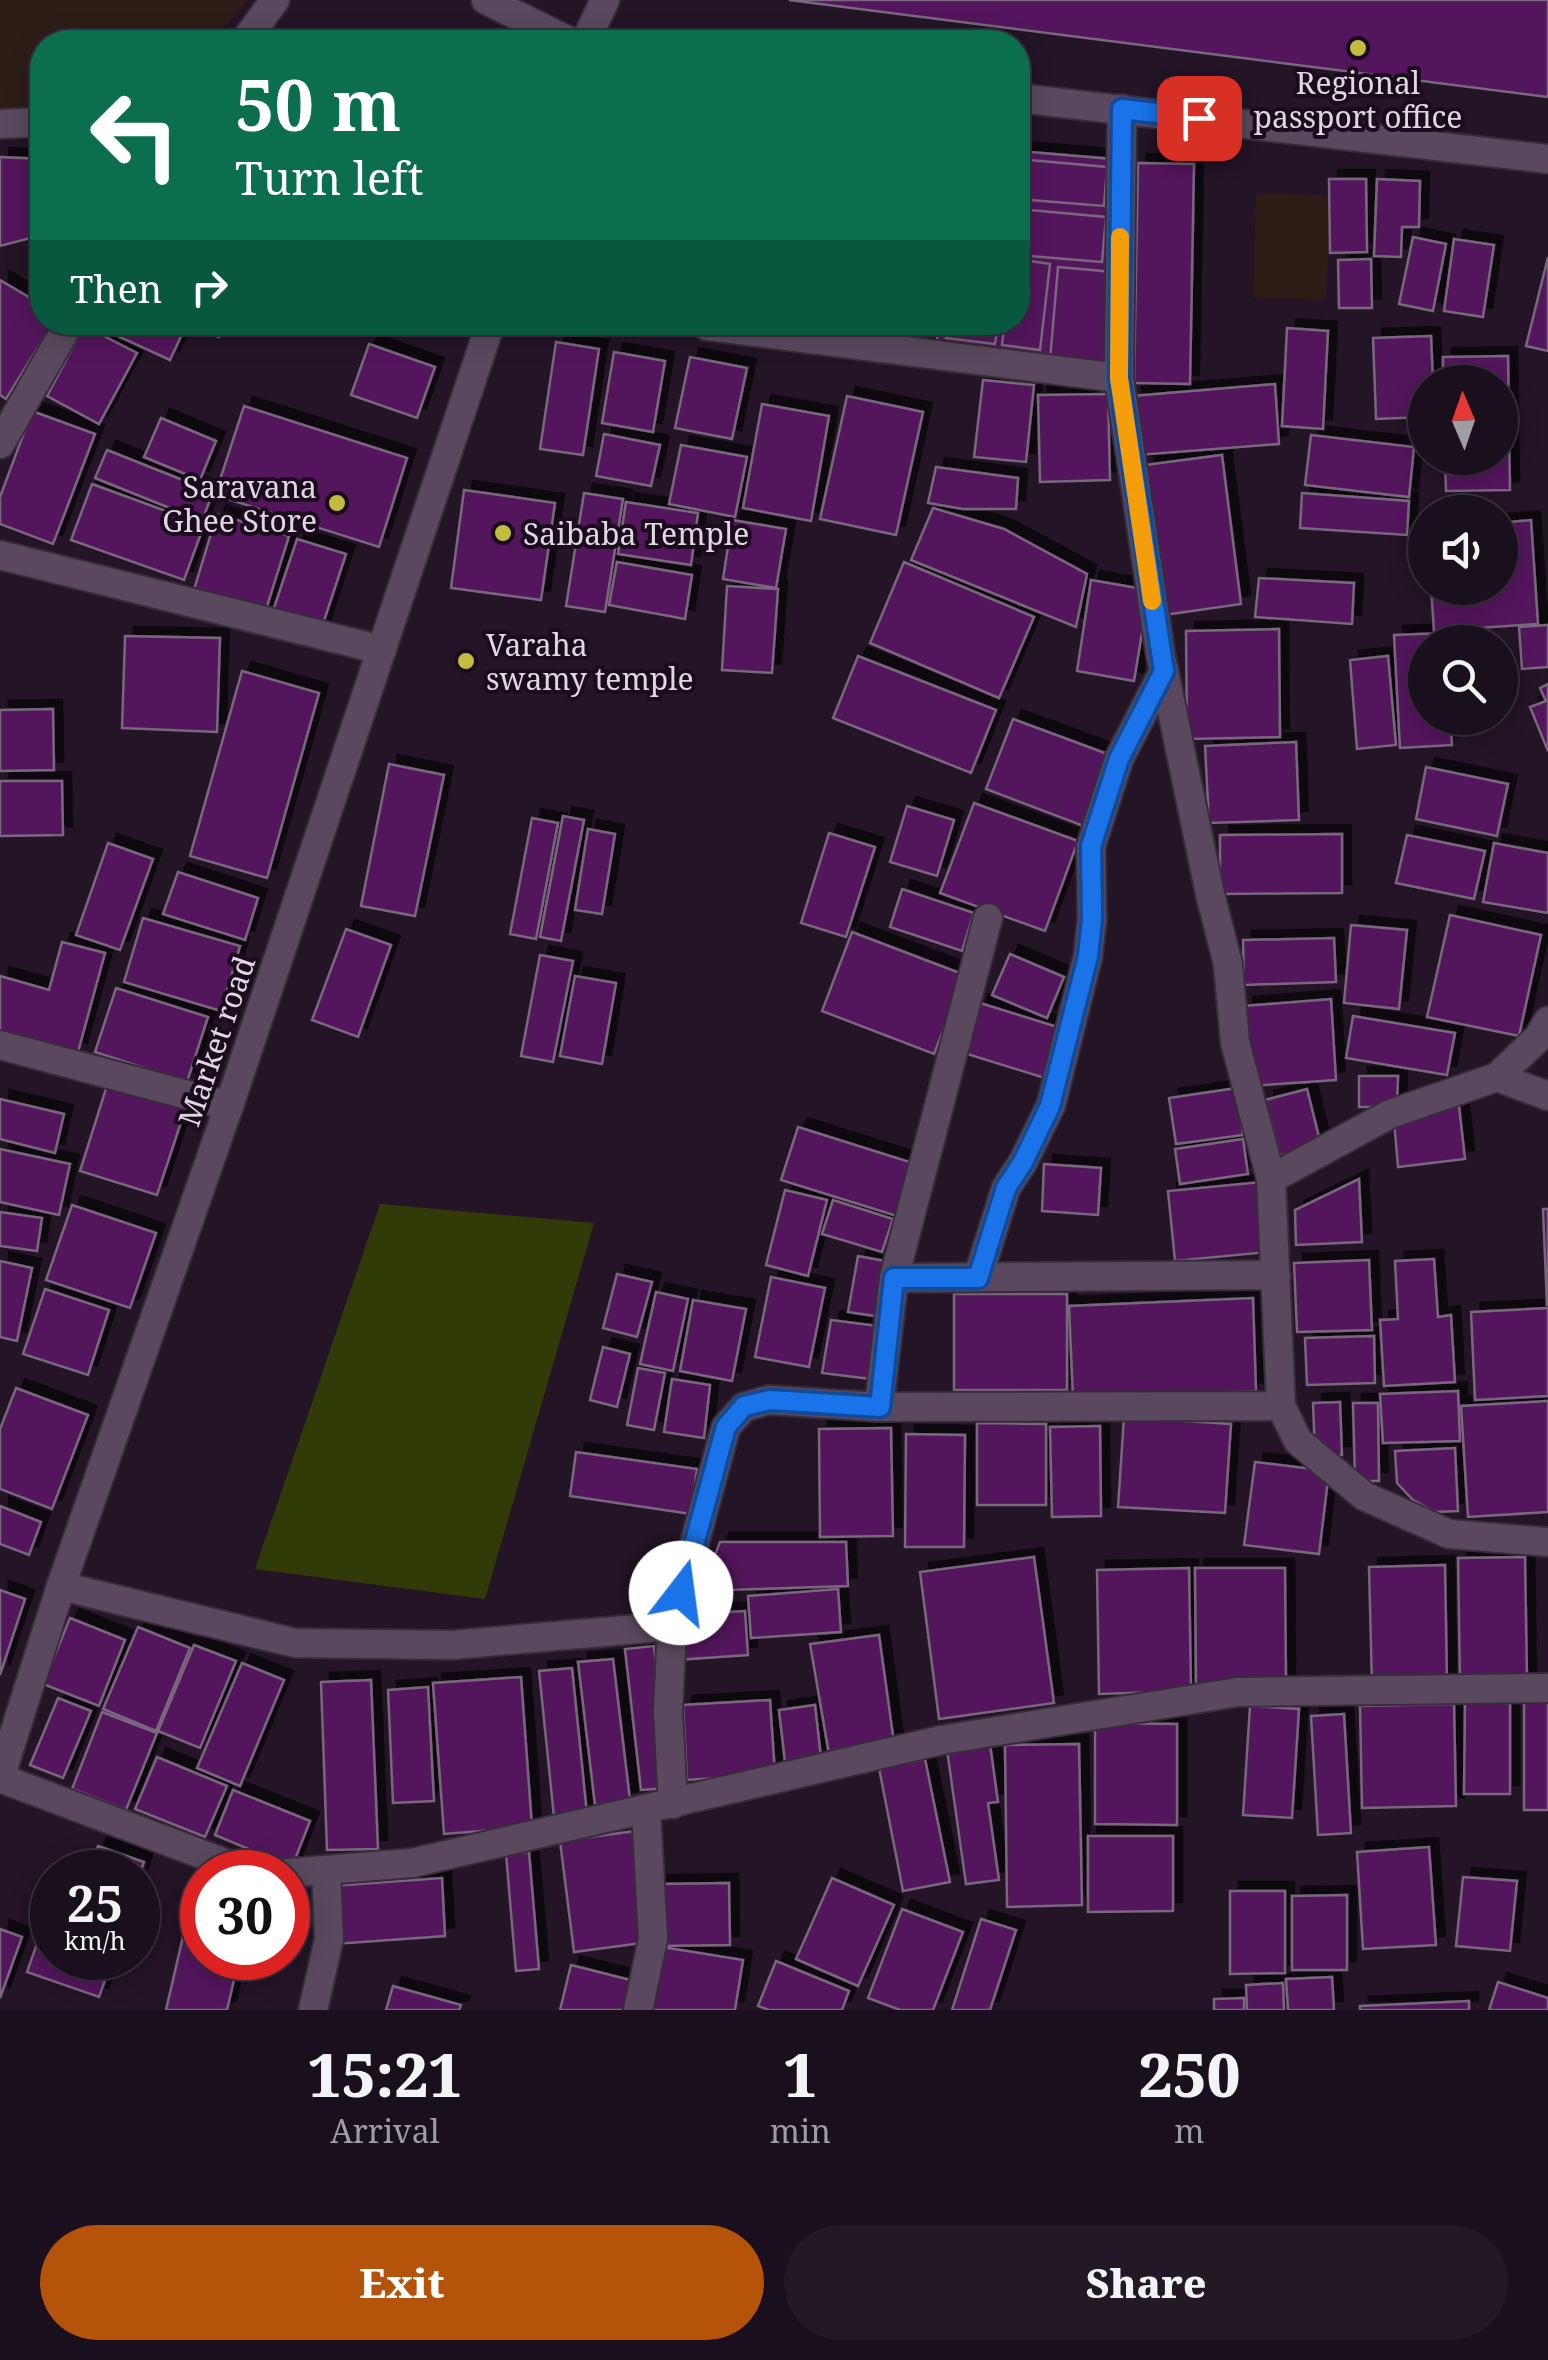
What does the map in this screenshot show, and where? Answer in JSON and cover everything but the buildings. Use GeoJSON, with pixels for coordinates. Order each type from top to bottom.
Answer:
{"type":"FeatureCollection","features":[{"type":"Feature","properties":{"kind":"street"},"geometry":{"type":"LineString","coordinates":[[253,30],[275,0]]}},
{"type":"Feature","properties":{"kind":"street"},"geometry":{"type":"LineString","coordinates":[[486,0],[547,30]]}},
{"type":"Feature","properties":{"kind":"street"},"geometry":{"type":"LineString","coordinates":[[591,30],[605,0]]}},
{"type":"Feature","properties":{"kind":"street"},"geometry":{"type":"LineString","coordinates":[[1030,99],[1548,160]]}},
{"type":"Feature","properties":{"kind":"street"},"geometry":{"type":"LineString","coordinates":[[1122,109],[1119,378],[1164,671],[1228,964],[1235,1042],[1271,1179],[1281,1406],[1298,1442],[1364,1496],[1449,1534],[1548,1542]]}},
{"type":"Feature","properties":{"kind":"street"},"geometry":{"type":"LineString","coordinates":[[0,124],[30,123]]}},
{"type":"Feature","properties":{"kind":"street"},"geometry":{"type":"LineString","coordinates":[[0,444],[63,335]]}},
{"type":"Feature","properties":{"kind":"street","name":"Market road"},"geometry":{"type":"LineString","coordinates":[[0,1778],[5,1740],[228,1106],[487,335]]}},
{"type":"Feature","properties":{"kind":"street"},"geometry":{"type":"LineString","coordinates":[[778,335],[1119,378]]}},
{"type":"Feature","properties":{"kind":"street"},"geometry":{"type":"LineString","coordinates":[[0,555],[382,650]]}},
{"type":"Feature","properties":{"kind":"street"},"geometry":{"type":"LineString","coordinates":[[978,1278],[1006,1188],[1050,1106],[1088,956],[1091,846],[1119,759],[1164,671]]}},
{"type":"Feature","properties":{"kind":"street"},"geometry":{"type":"LineString","coordinates":[[880,1407],[894,1278],[988,918]]}},
{"type":"Feature","properties":{"kind":"street"},"geometry":{"type":"LineString","coordinates":[[1271,1179],[1390,1114],[1497,1077],[1538,1038],[1548,1021]]}},
{"type":"Feature","properties":{"kind":"street"},"geometry":{"type":"LineString","coordinates":[[0,1046],[228,1106]]}},
{"type":"Feature","properties":{"kind":"street"},"geometry":{"type":"LineString","coordinates":[[1497,1077],[1548,1096]]}},
{"type":"Feature","properties":{"kind":"street"},"geometry":{"type":"LineString","coordinates":[[894,1278],[1276,1275]]}},
{"type":"Feature","properties":{"kind":"street"},"geometry":{"type":"LineString","coordinates":[[638,2010],[653,1940],[672,1626],[726,1427],[744,1406],[770,1400],[880,1407],[1281,1406]]}},
{"type":"Feature","properties":{"kind":"street"},"geometry":{"type":"LineString","coordinates":[[60,1586],[295,1644],[452,1644],[672,1626]]}},
{"type":"Feature","properties":{"kind":"street"},"geometry":{"type":"LineString","coordinates":[[310,1872],[412,1863],[942,1740],[1238,1692],[1548,1688]]}},
{"type":"Feature","properties":{"kind":"street"},"geometry":{"type":"LineString","coordinates":[[0,1778],[191,1850]]}},
{"type":"Feature","properties":{"kind":"street"},"geometry":{"type":"LineString","coordinates":[[312,2010],[329,1939],[326,1870]]}},
{"type":"Feature","properties":{"kind":"shaded area"},"geometry":{"type":"Polygon","coordinates":[[[0,0],[249,0],[222,30],[30,30],[30,124],[0,124],[0,0]]]}},
{"type":"Feature","properties":{"kind":"shaded area"},"geometry":{"type":"Polygon","coordinates":[[[1256,193],[1330,196],[1326,300],[1253,297],[1256,193]]]}},
{"type":"Feature","properties":{"kind":"green space"},"geometry":{"type":"Polygon","coordinates":[[[380,1204],[594,1223],[485,1599],[255,1569],[380,1204]]]}},
{"type":"Feature","properties":{"kind":"slow traffic"},"geometry":{"type":"LineString","coordinates":[[1120,237],[1119,378],[1152,601]]}},
{"type":"Feature","properties":{"kind":"place","name":"Regional passport office"},"geometry":{"type":"Point","coordinates":[1358,48]}},
{"type":"Feature","properties":{"kind":"place","name":"Saravana Ghee Store"},"geometry":{"type":"Point","coordinates":[337,503]}},
{"type":"Feature","properties":{"kind":"place","name":"Saibaba Temple"},"geometry":{"type":"Point","coordinates":[503,533]}},
{"type":"Feature","properties":{"kind":"place","name":"Varaha swamy temple"},"geometry":{"type":"Point","coordinates":[466,661]}},
{"type":"Feature","properties":{"kind":"route"},"geometry":{"type":"LineString","coordinates":[[681,1593],[726,1427],[744,1406],[770,1400],[880,1407],[894,1278],[978,1278],[1006,1188],[1050,1106],[1088,956],[1091,846],[1119,759],[1164,671],[1119,378],[1122,109],[1199,118]]}}]}
